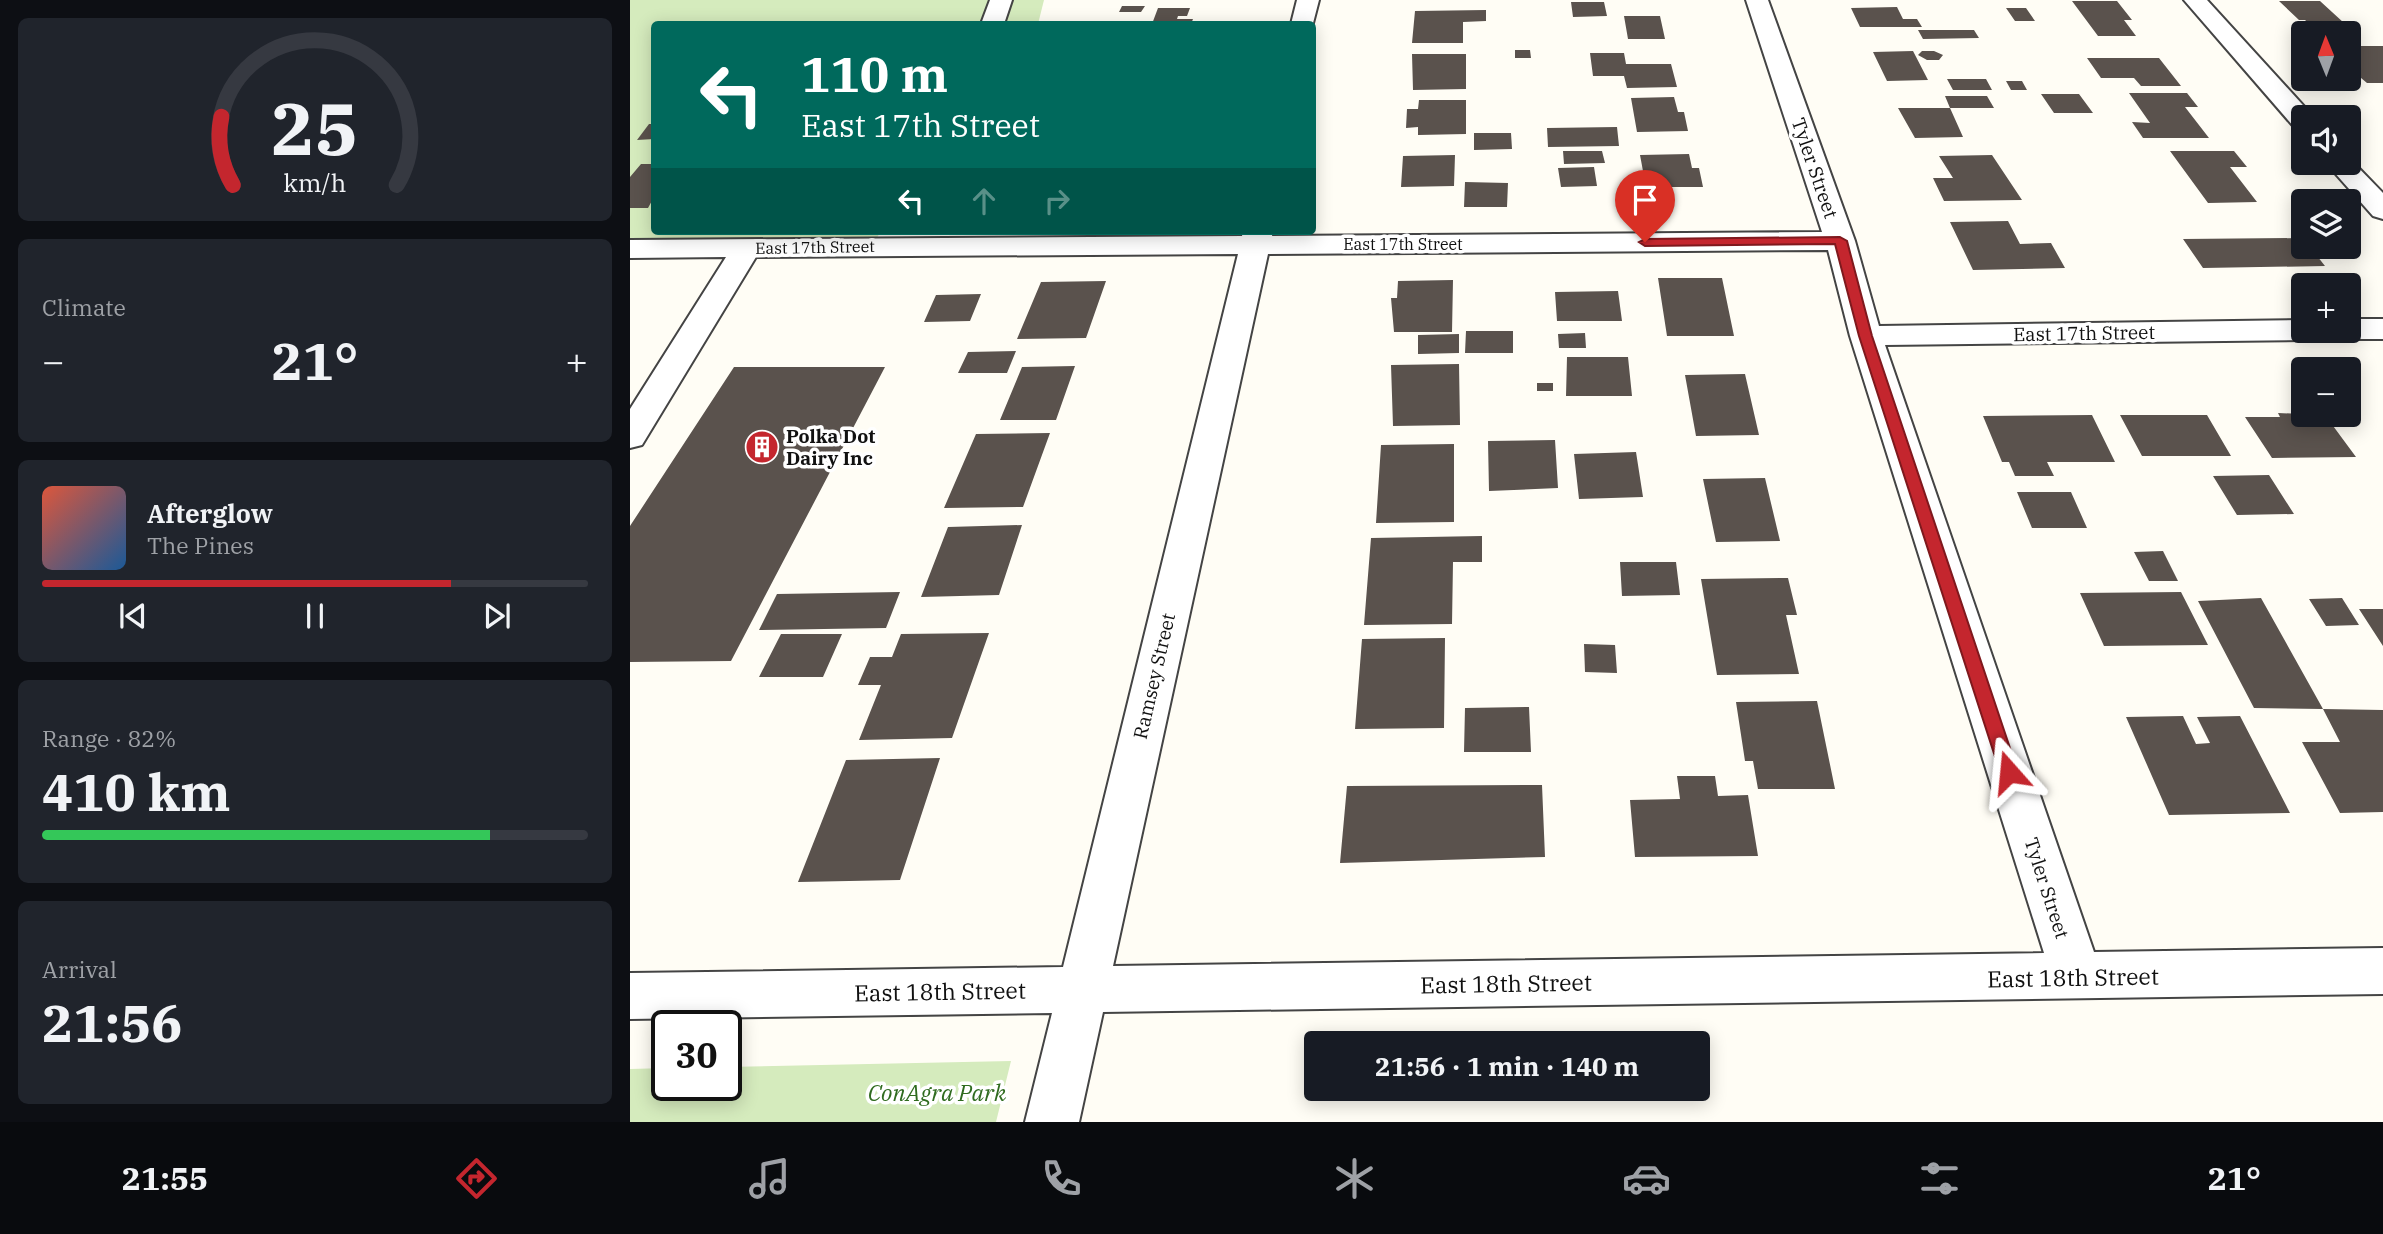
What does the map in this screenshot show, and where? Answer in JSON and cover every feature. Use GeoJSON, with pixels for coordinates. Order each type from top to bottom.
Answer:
{"type":"FeatureCollection","features":[{"type":"Feature","properties":{"kind":"street"},"geometry":{"type":"LineString","coordinates":[[994,21],[1001,0]]}},
{"type":"Feature","properties":{"kind":"street"},"geometry":{"type":"LineString","coordinates":[[1304,21],[1308,0]]}},
{"type":"Feature","properties":{"kind":"street","name":"Tyler Street"},"geometry":{"type":"LineString","coordinates":[[1757,0],[1840,241],[1866,336],[2077,977]]}},
{"type":"Feature","properties":{"kind":"street"},"geometry":{"type":"LineString","coordinates":[[2194,0],[2291,108]]}},
{"type":"Feature","properties":{"kind":"street"},"geometry":{"type":"LineString","coordinates":[[2351,175],[2383,210]]}},
{"type":"Feature","properties":{"kind":"street","name":"Ramsey Street"},"geometry":{"type":"LineString","coordinates":[[1052,1122],[1257,238]]}},
{"type":"Feature","properties":{"kind":"street","name":"East 17th Street"},"geometry":{"type":"LineString","coordinates":[[630,249],[747,248],[877,239],[1840,241]]}},
{"type":"Feature","properties":{"kind":"street"},"geometry":{"type":"LineString","coordinates":[[630,437],[747,248]]}},
{"type":"Feature","properties":{"kind":"street"},"geometry":{"type":"LineString","coordinates":[[2361,329],[2383,329]]}},
{"type":"Feature","properties":{"kind":"street","name":"East 17th Street"},"geometry":{"type":"LineString","coordinates":[[1866,336],[2291,330]]}},
{"type":"Feature","properties":{"kind":"street","name":"East 18th Street"},"geometry":{"type":"LineString","coordinates":[[630,996],[2383,971]]}},
{"type":"Feature","properties":{"kind":"green space"},"geometry":{"type":"Polygon","coordinates":[[[630,0],[1044,0],[1039,21],[651,21],[651,235],[879,235],[872,246],[630,249],[630,0]]]}},
{"type":"Feature","properties":{"kind":"green space","name":"ConAgra Park"},"geometry":{"type":"Polygon","coordinates":[[[1011,1061],[996,1122],[630,1122],[630,1069],[651,1068],[651,1101],[742,1101],[742,1067],[1011,1061]]]}},
{"type":"Feature","properties":{"kind":"building"},"geometry":{"type":"Polygon","coordinates":[[[2072,1],[2117,1],[2132,20],[2124,20],[2136,36],[2098,36],[2072,1]]]}},
{"type":"Feature","properties":{"kind":"building"},"geometry":{"type":"Polygon","coordinates":[[[2279,1],[2320,1],[2342,21],[2306,21],[2299,20],[2279,1]]]}},
{"type":"Feature","properties":{"kind":"building"},"geometry":{"type":"Polygon","coordinates":[[[1571,2],[1604,2],[1607,16],[1573,17],[1571,2]]]}},
{"type":"Feature","properties":{"kind":"building"},"geometry":{"type":"Polygon","coordinates":[[[1122,6],[1145,6],[1141,12],[1119,12],[1122,6]]]}},
{"type":"Feature","properties":{"kind":"building"},"geometry":{"type":"Polygon","coordinates":[[[1897,7],[1903,19],[1917,19],[1922,27],[1860,27],[1851,8],[1897,7]]]}},
{"type":"Feature","properties":{"kind":"building"},"geometry":{"type":"Polygon","coordinates":[[[1158,8],[1190,8],[1187,16],[1178,16],[1177,19],[1193,19],[1192,21],[1153,21],[1158,8]]]}},
{"type":"Feature","properties":{"kind":"building"},"geometry":{"type":"Polygon","coordinates":[[[2006,8],[2026,8],[2035,21],[2015,21],[2006,8]]]}},
{"type":"Feature","properties":{"kind":"building"},"geometry":{"type":"Polygon","coordinates":[[[1486,10],[1486,21],[1463,22],[1463,43],[1412,43],[1415,11],[1486,10]]]}},
{"type":"Feature","properties":{"kind":"building"},"geometry":{"type":"Polygon","coordinates":[[[1624,16],[1660,16],[1665,39],[1628,39],[1624,16]]]}},
{"type":"Feature","properties":{"kind":"building"},"geometry":{"type":"Polygon","coordinates":[[[1918,30],[1974,30],[1979,38],[1923,39],[1918,30]]]}},
{"type":"Feature","properties":{"kind":"building"},"geometry":{"type":"Polygon","coordinates":[[[2361,46],[2383,46],[2383,83],[2367,83],[2361,78],[2361,46]]]}},
{"type":"Feature","properties":{"kind":"building"},"geometry":{"type":"Polygon","coordinates":[[[1515,50],[1530,50],[1531,58],[1515,58],[1515,50]]]}},
{"type":"Feature","properties":{"kind":"building"},"geometry":{"type":"Polygon","coordinates":[[[1913,51],[1928,80],[1887,81],[1873,52],[1913,51]]]}},
{"type":"Feature","properties":{"kind":"building"},"geometry":{"type":"Polygon","coordinates":[[[1922,51],[1934,51],[1943,55],[1939,60],[1927,60],[1918,55],[1922,51]]]}},
{"type":"Feature","properties":{"kind":"building"},"geometry":{"type":"Polygon","coordinates":[[[1590,53],[1624,53],[1626,64],[1671,64],[1677,87],[1627,88],[1624,76],[1593,76],[1590,53]]]}},
{"type":"Feature","properties":{"kind":"building"},"geometry":{"type":"Polygon","coordinates":[[[1412,54],[1466,54],[1466,89],[1413,90],[1412,54]]]}},
{"type":"Feature","properties":{"kind":"building"},"geometry":{"type":"Polygon","coordinates":[[[2087,58],[2159,58],[2181,86],[2141,86],[2134,78],[2101,78],[2087,58]]]}},
{"type":"Feature","properties":{"kind":"building"},"geometry":{"type":"Polygon","coordinates":[[[1947,79],[1986,79],[1992,90],[1953,90],[1947,79]]]}},
{"type":"Feature","properties":{"kind":"building"},"geometry":{"type":"Polygon","coordinates":[[[2006,81],[2022,81],[2027,90],[2011,90],[2006,81]]]}},
{"type":"Feature","properties":{"kind":"building"},"geometry":{"type":"Polygon","coordinates":[[[2129,93],[2187,93],[2198,107],[2185,107],[2209,138],[2143,138],[2132,122],[2150,123],[2129,93]]]}},
{"type":"Feature","properties":{"kind":"building"},"geometry":{"type":"Polygon","coordinates":[[[2041,94],[2079,94],[2093,113],[2054,113],[2041,94]]]}},
{"type":"Feature","properties":{"kind":"building"},"geometry":{"type":"Polygon","coordinates":[[[1945,96],[1987,96],[1994,108],[1950,108],[1945,96]]]}},
{"type":"Feature","properties":{"kind":"building"},"geometry":{"type":"Polygon","coordinates":[[[1674,97],[1678,112],[1684,112],[1688,131],[1637,132],[1631,98],[1674,97]]]}},
{"type":"Feature","properties":{"kind":"building"},"geometry":{"type":"Polygon","coordinates":[[[1419,100],[1466,100],[1466,134],[1418,135],[1418,127],[1406,128],[1407,109],[1418,109],[1419,100]]]}},
{"type":"Feature","properties":{"kind":"building"},"geometry":{"type":"Polygon","coordinates":[[[1898,108],[1950,108],[1963,137],[1915,138],[1898,108]]]}},
{"type":"Feature","properties":{"kind":"building"},"geometry":{"type":"Polygon","coordinates":[[[649,124],[651,124],[651,139],[637,140],[649,124]]]}},
{"type":"Feature","properties":{"kind":"building"},"geometry":{"type":"Polygon","coordinates":[[[1617,127],[1619,146],[1548,147],[1547,128],[1617,127]]]}},
{"type":"Feature","properties":{"kind":"building"},"geometry":{"type":"Polygon","coordinates":[[[1474,133],[1511,133],[1512,149],[1474,150],[1474,133]]]}},
{"type":"Feature","properties":{"kind":"building"},"geometry":{"type":"Polygon","coordinates":[[[1563,151],[1602,151],[1605,163],[1564,164],[1563,151]]]}},
{"type":"Feature","properties":{"kind":"building"},"geometry":{"type":"Polygon","coordinates":[[[2170,151],[2234,151],[2247,167],[2230,167],[2257,202],[2208,203],[2170,151]]]}},
{"type":"Feature","properties":{"kind":"building"},"geometry":{"type":"Polygon","coordinates":[[[1689,154],[1692,168],[1699,168],[1703,187],[1646,187],[1640,155],[1689,154]]]}},
{"type":"Feature","properties":{"kind":"building"},"geometry":{"type":"Polygon","coordinates":[[[1455,155],[1454,186],[1401,187],[1403,156],[1455,155]]]}},
{"type":"Feature","properties":{"kind":"building"},"geometry":{"type":"Polygon","coordinates":[[[1992,155],[2022,200],[1944,201],[1933,178],[1953,178],[1939,156],[1992,155]]]}},
{"type":"Feature","properties":{"kind":"building"},"geometry":{"type":"Polygon","coordinates":[[[641,164],[651,164],[651,202],[648,208],[630,208],[630,177],[641,164]]]}},
{"type":"Feature","properties":{"kind":"building"},"geometry":{"type":"Polygon","coordinates":[[[1594,167],[1597,186],[1561,187],[1558,168],[1594,167]]]}},
{"type":"Feature","properties":{"kind":"building"},"geometry":{"type":"Polygon","coordinates":[[[1465,182],[1508,183],[1507,207],[1464,207],[1465,182]]]}},
{"type":"Feature","properties":{"kind":"building"},"geometry":{"type":"Polygon","coordinates":[[[2008,221],[2020,244],[2051,243],[2065,268],[1973,270],[1950,222],[2008,221]]]}},
{"type":"Feature","properties":{"kind":"building"},"geometry":{"type":"Polygon","coordinates":[[[2291,238],[2291,259],[2319,259],[2325,266],[2203,268],[2183,239],[2291,238]]]}},
{"type":"Feature","properties":{"kind":"building"},"geometry":{"type":"Polygon","coordinates":[[[1658,278],[1722,278],[1734,336],[1667,336],[1658,278]]]}},
{"type":"Feature","properties":{"kind":"building"},"geometry":{"type":"Polygon","coordinates":[[[1453,280],[1452,332],[1394,332],[1391,298],[1397,298],[1398,281],[1453,280]]]}},
{"type":"Feature","properties":{"kind":"building"},"geometry":{"type":"Polygon","coordinates":[[[1106,281],[1086,338],[1017,339],[1041,282],[1106,281]]]}},
{"type":"Feature","properties":{"kind":"building"},"geometry":{"type":"Polygon","coordinates":[[[1618,291],[1622,321],[1557,321],[1555,292],[1618,291]]]}},
{"type":"Feature","properties":{"kind":"building"},"geometry":{"type":"Polygon","coordinates":[[[981,294],[970,321],[924,322],[936,295],[981,294]]]}},
{"type":"Feature","properties":{"kind":"building"},"geometry":{"type":"Polygon","coordinates":[[[1466,331],[1513,331],[1513,353],[1465,353],[1466,331]]]}},
{"type":"Feature","properties":{"kind":"building"},"geometry":{"type":"Polygon","coordinates":[[[1585,333],[1586,348],[1559,348],[1558,334],[1585,333]]]}},
{"type":"Feature","properties":{"kind":"building"},"geometry":{"type":"Polygon","coordinates":[[[1459,334],[1459,353],[1418,354],[1418,335],[1459,334]]]}},
{"type":"Feature","properties":{"kind":"building"},"geometry":{"type":"Polygon","coordinates":[[[1016,351],[1007,373],[958,373],[968,352],[1016,351]]]}},
{"type":"Feature","properties":{"kind":"building"},"geometry":{"type":"Polygon","coordinates":[[[1567,357],[1628,357],[1632,396],[1566,396],[1567,357]]]}},
{"type":"Feature","properties":{"kind":"building"},"geometry":{"type":"Polygon","coordinates":[[[1459,364],[1460,425],[1393,426],[1391,365],[1459,364]]]}},
{"type":"Feature","properties":{"kind":"building"},"geometry":{"type":"Polygon","coordinates":[[[1075,366],[1056,420],[1000,420],[1022,367],[1075,366]]]}},
{"type":"Feature","properties":{"kind":"building","name":"Polka Dot Dairy Inc"},"geometry":{"type":"Polygon","coordinates":[[[734,367],[885,367],[731,661],[630,662],[630,526],[734,367]]]}},
{"type":"Feature","properties":{"kind":"building"},"geometry":{"type":"Polygon","coordinates":[[[1745,374],[1759,435],[1696,436],[1685,375],[1745,374]]]}},
{"type":"Feature","properties":{"kind":"building"},"geometry":{"type":"Polygon","coordinates":[[[1537,383],[1553,383],[1553,391],[1537,391],[1537,383]]]}},
{"type":"Feature","properties":{"kind":"building"},"geometry":{"type":"Polygon","coordinates":[[[2278,413],[2291,414],[2291,427],[2334,427],[2356,457],[2272,458],[2245,417],[2280,417],[2278,413]]]}},
{"type":"Feature","properties":{"kind":"building"},"geometry":{"type":"Polygon","coordinates":[[[2092,415],[2115,462],[2047,462],[2054,476],[2015,476],[2009,462],[2002,462],[1983,416],[2092,415]]]}},
{"type":"Feature","properties":{"kind":"building"},"geometry":{"type":"Polygon","coordinates":[[[2120,415],[2207,415],[2231,456],[2142,456],[2120,415]]]}},
{"type":"Feature","properties":{"kind":"building"},"geometry":{"type":"Polygon","coordinates":[[[1050,433],[1023,507],[944,508],[976,434],[1050,433]]]}},
{"type":"Feature","properties":{"kind":"building"},"geometry":{"type":"Polygon","coordinates":[[[1555,440],[1558,488],[1489,491],[1488,441],[1555,440]]]}},
{"type":"Feature","properties":{"kind":"building"},"geometry":{"type":"Polygon","coordinates":[[[1454,444],[1454,522],[1376,523],[1381,445],[1454,444]]]}},
{"type":"Feature","properties":{"kind":"building"},"geometry":{"type":"Polygon","coordinates":[[[1636,452],[1643,497],[1579,499],[1574,454],[1636,452]]]}},
{"type":"Feature","properties":{"kind":"building"},"geometry":{"type":"Polygon","coordinates":[[[2269,475],[2294,514],[2237,515],[2213,476],[2269,475]]]}},
{"type":"Feature","properties":{"kind":"building"},"geometry":{"type":"Polygon","coordinates":[[[1765,478],[1780,541],[1716,542],[1703,479],[1765,478]]]}},
{"type":"Feature","properties":{"kind":"building"},"geometry":{"type":"Polygon","coordinates":[[[2017,492],[2071,492],[2087,528],[2032,528],[2017,492]]]}},
{"type":"Feature","properties":{"kind":"building"},"geometry":{"type":"Polygon","coordinates":[[[1022,525],[999,595],[921,597],[948,527],[1022,525]]]}},
{"type":"Feature","properties":{"kind":"building"},"geometry":{"type":"Polygon","coordinates":[[[1482,536],[1482,562],[1453,562],[1452,624],[1364,625],[1371,538],[1482,536]]]}},
{"type":"Feature","properties":{"kind":"building"},"geometry":{"type":"Polygon","coordinates":[[[2163,551],[2178,581],[2149,581],[2134,552],[2163,551]]]}},
{"type":"Feature","properties":{"kind":"building"},"geometry":{"type":"Polygon","coordinates":[[[1620,562],[1676,562],[1680,595],[1622,596],[1620,562]]]}},
{"type":"Feature","properties":{"kind":"building"},"geometry":{"type":"Polygon","coordinates":[[[1788,578],[1797,615],[1786,615],[1799,674],[1717,675],[1701,579],[1788,578]]]}},
{"type":"Feature","properties":{"kind":"building"},"geometry":{"type":"Polygon","coordinates":[[[900,592],[886,628],[759,630],[777,594],[900,592]]]}},
{"type":"Feature","properties":{"kind":"building"},"geometry":{"type":"Polygon","coordinates":[[[2181,592],[2208,645],[2104,646],[2080,593],[2181,592]]]}},
{"type":"Feature","properties":{"kind":"building"},"geometry":{"type":"Polygon","coordinates":[[[2261,598],[2323,709],[2254,708],[2198,601],[2261,598]]]}},
{"type":"Feature","properties":{"kind":"building"},"geometry":{"type":"Polygon","coordinates":[[[2342,598],[2359,625],[2326,626],[2309,599],[2342,598]]]}},
{"type":"Feature","properties":{"kind":"building"},"geometry":{"type":"Polygon","coordinates":[[[2359,609],[2383,609],[2383,646],[2359,609]]]}},
{"type":"Feature","properties":{"kind":"building"},"geometry":{"type":"Polygon","coordinates":[[[989,633],[952,738],[859,740],[881,685],[858,685],[870,657],[892,657],[901,634],[989,633]]]}},
{"type":"Feature","properties":{"kind":"building"},"geometry":{"type":"Polygon","coordinates":[[[781,634],[842,634],[823,677],[759,677],[781,634]]]}},
{"type":"Feature","properties":{"kind":"building"},"geometry":{"type":"Polygon","coordinates":[[[1445,638],[1444,728],[1355,729],[1362,639],[1445,638]]]}},
{"type":"Feature","properties":{"kind":"building"},"geometry":{"type":"Polygon","coordinates":[[[1584,644],[1615,645],[1617,673],[1585,672],[1584,644]]]}},
{"type":"Feature","properties":{"kind":"building"},"geometry":{"type":"Polygon","coordinates":[[[1817,701],[1835,789],[1758,789],[1753,761],[1745,761],[1736,702],[1817,701]]]}},
{"type":"Feature","properties":{"kind":"building"},"geometry":{"type":"Polygon","coordinates":[[[1529,707],[1531,752],[1464,752],[1465,708],[1529,707]]]}},
{"type":"Feature","properties":{"kind":"building"},"geometry":{"type":"Polygon","coordinates":[[[2323,709],[2383,710],[2383,812],[2340,813],[2302,742],[2340,742],[2323,709]]]}},
{"type":"Feature","properties":{"kind":"building"},"geometry":{"type":"Polygon","coordinates":[[[2183,716],[2196,744],[2210,743],[2197,717],[2240,716],[2290,813],[2169,815],[2126,717],[2183,716]]]}},
{"type":"Feature","properties":{"kind":"building"},"geometry":{"type":"Polygon","coordinates":[[[940,758],[900,880],[798,882],[846,760],[940,758]]]}},
{"type":"Feature","properties":{"kind":"building"},"geometry":{"type":"Polygon","coordinates":[[[1677,776],[1715,776],[1718,796],[1748,795],[1758,856],[1635,857],[1630,800],[1680,799],[1677,776]]]}},
{"type":"Feature","properties":{"kind":"building"},"geometry":{"type":"Polygon","coordinates":[[[1542,785],[1545,857],[1340,863],[1347,786],[1542,785]]]}},
{"type":"Feature","properties":{"kind":"place","name":"Polka Dot Dairy Inc"},"geometry":{"type":"Point","coordinates":[762,447]}},
{"type":"Feature","properties":{"kind":"route"},"geometry":{"type":"LineString","coordinates":[[1645,242],[1840,241],[1866,336],[2009,772]]}}]}
